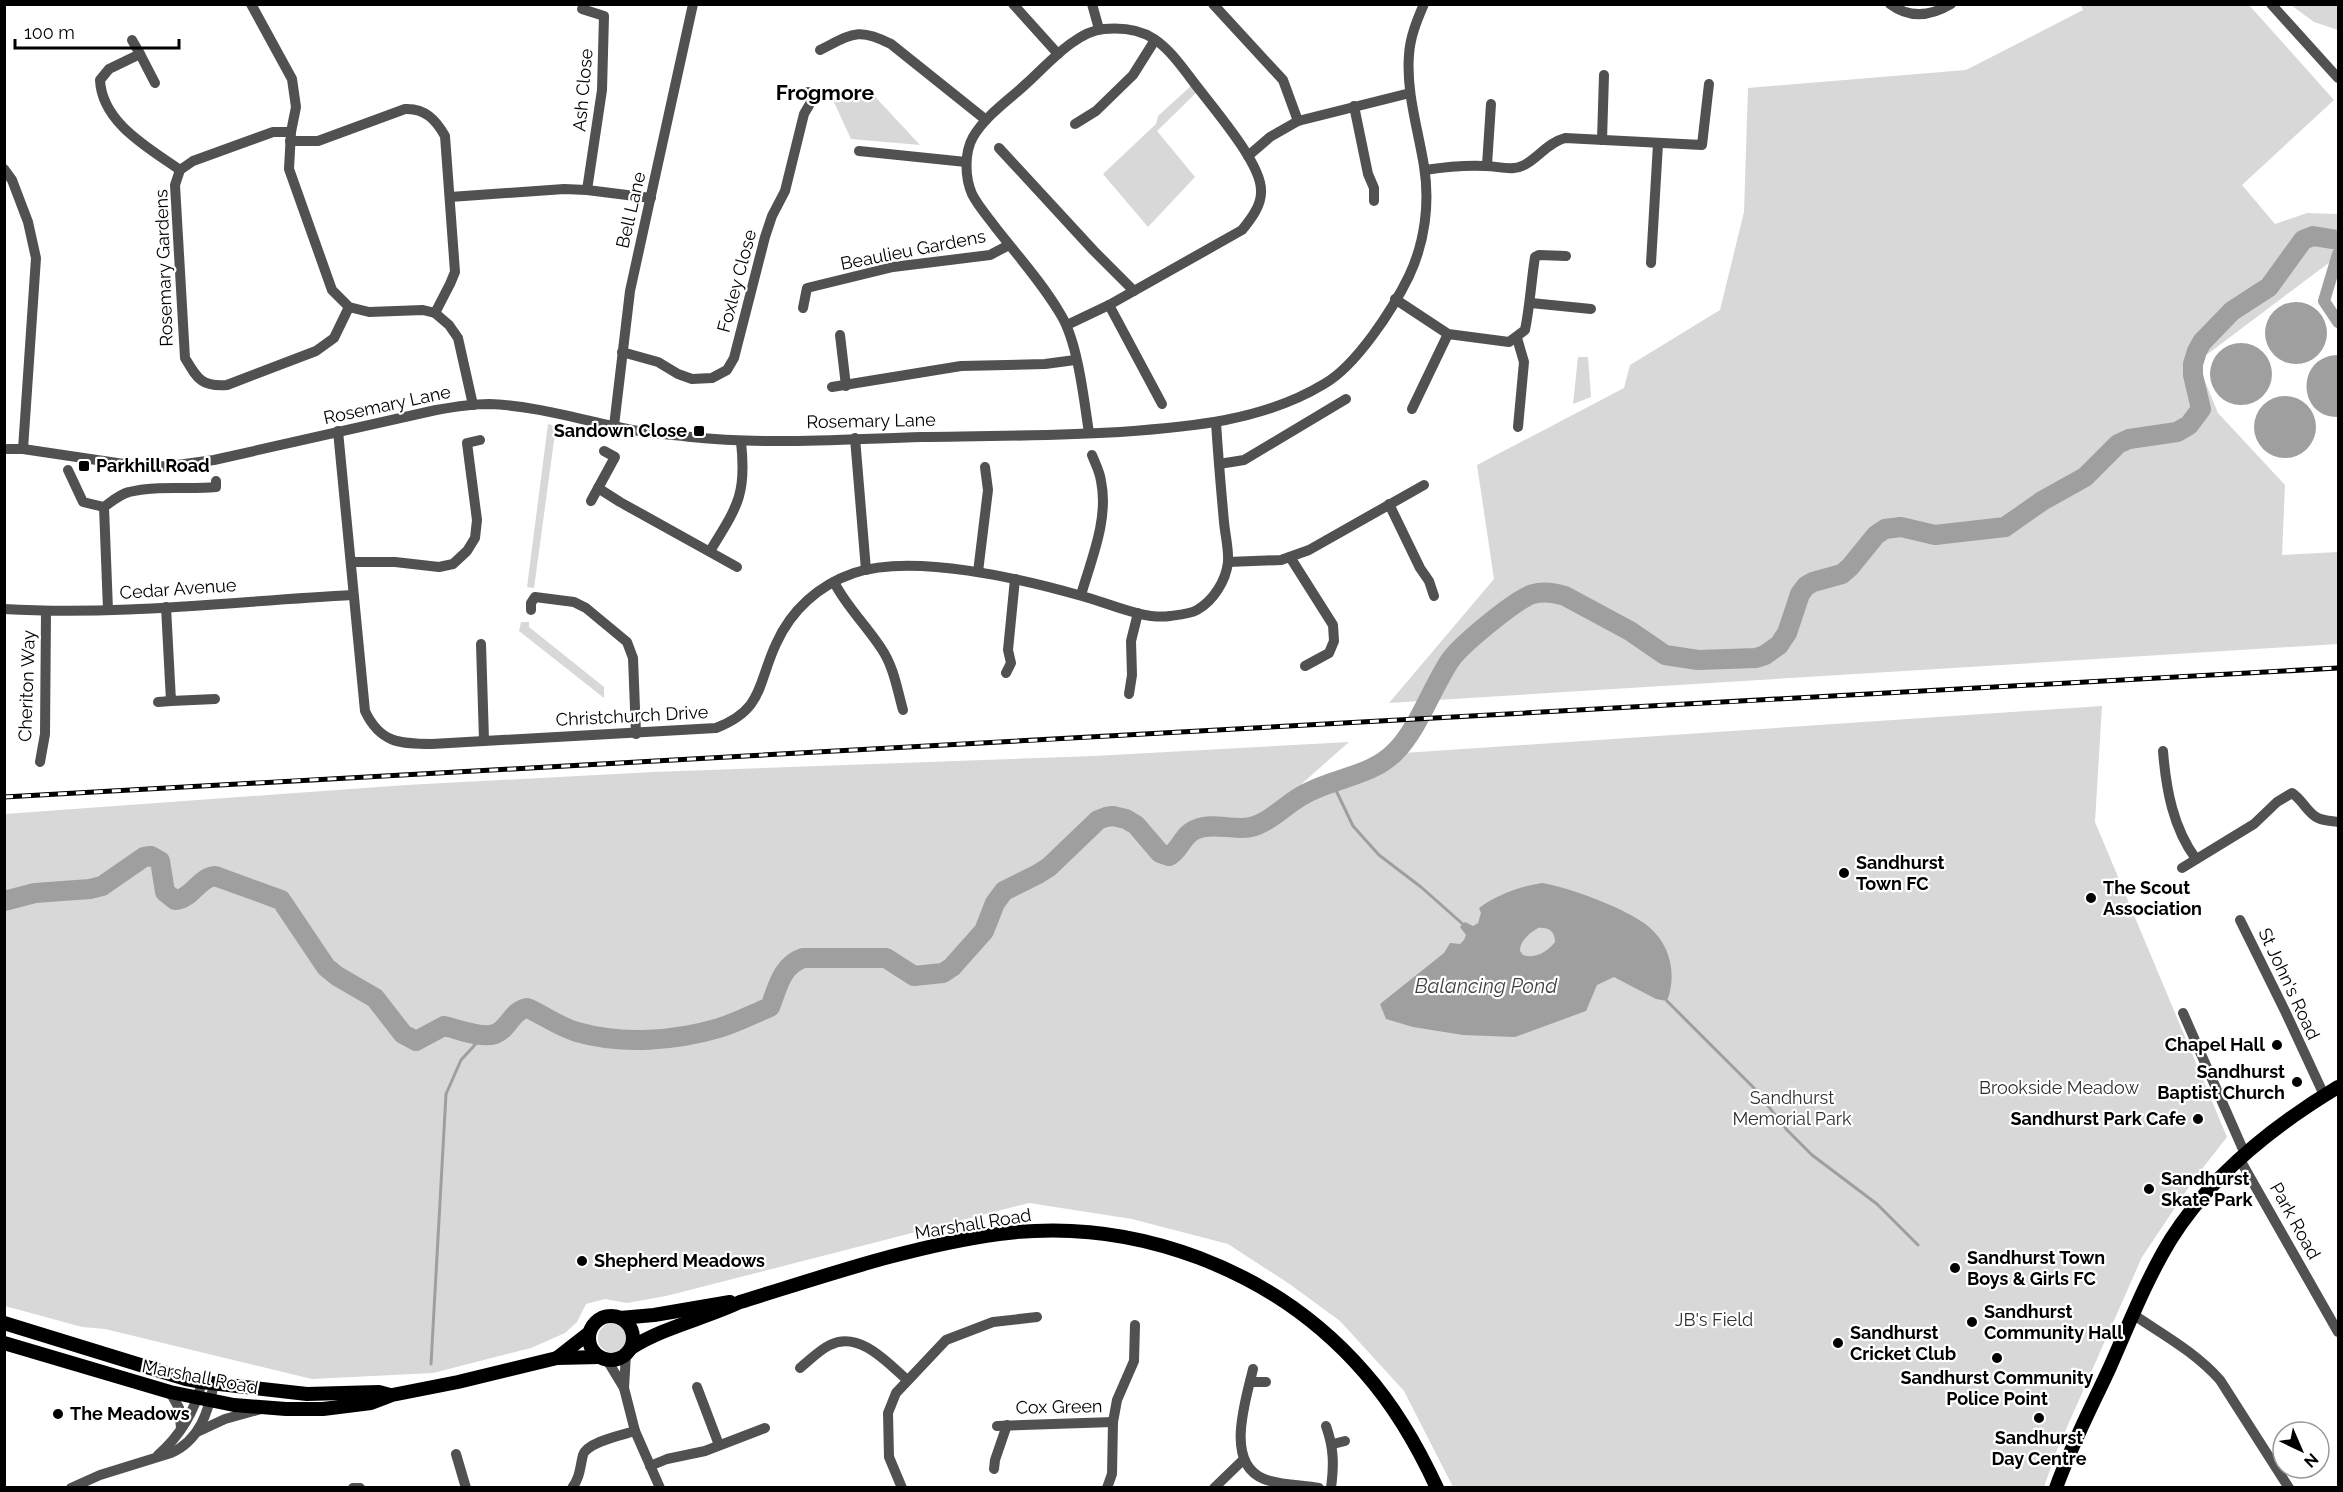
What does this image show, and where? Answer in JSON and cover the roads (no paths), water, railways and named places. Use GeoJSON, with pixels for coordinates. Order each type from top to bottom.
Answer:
{"type":"FeatureCollection","features":[{"type":"Feature","properties":{"kind":"main road"},"geometry":{"type":"LineString","coordinates":[[2056,1488],[2134,1315],[2170,1242],[2181,1225],[2217,1179],[2242,1156],[2333,1093]]}},
{"type":"Feature","properties":{"kind":"main road","name":"Marshall Road"},"geometry":{"type":"LineString","coordinates":[[628,1351],[652,1336],[715,1314],[740,1302],[906,1253],[999,1234],[1045,1231],[1095,1233],[1174,1249],[1205,1259],[1263,1288],[1302,1314],[1366,1373],[1391,1406],[1418,1450],[1437,1488]]}},
{"type":"Feature","properties":{"kind":"main road","name":"Marshall Road"},"geometry":{"type":"LineString","coordinates":[[620,1318],[654,1315],[710,1304],[740,1302]]}},
{"type":"Feature","properties":{"kind":"main road"},"geometry":{"type":"LineString","coordinates":[[611,1316],[620,1318],[628,1324],[632,1332],[628,1351],[616,1360],[604,1359],[591,1348],[589,1332],[602,1318],[611,1316]]}},
{"type":"Feature","properties":{"kind":"main road","name":"Marshall Road"},"geometry":{"type":"LineString","coordinates":[[4,1323],[186,1379],[307,1394],[379,1392],[392,1395]]}},
{"type":"Feature","properties":{"kind":"main road","name":"Marshall Road"},"geometry":{"type":"LineString","coordinates":[[557,1358],[589,1332]]}},
{"type":"Feature","properties":{"kind":"main road","name":"Marshall Road"},"geometry":{"type":"LineString","coordinates":[[4,1343],[170,1392],[264,1408],[307,1410],[371,1403],[392,1395],[557,1358],[604,1359]]}},
{"type":"Feature","properties":{"kind":"street"},"geometry":{"type":"LineString","coordinates":[[251,4],[292,79],[296,107],[289,168],[332,290],[349,307],[369,312],[423,310],[435,313],[449,325],[458,338],[473,405]]}},
{"type":"Feature","properties":{"kind":"street","name":"Bell Lane"},"geometry":{"type":"LineString","coordinates":[[614,426],[630,291],[693,4]]}},
{"type":"Feature","properties":{"kind":"street"},"geometry":{"type":"LineString","coordinates":[[1013,4],[1058,54]]}},
{"type":"Feature","properties":{"kind":"street"},"geometry":{"type":"LineString","coordinates":[[1092,4],[1099,29]]}},
{"type":"Feature","properties":{"kind":"street"},"geometry":{"type":"LineString","coordinates":[[1213,4],[1283,80],[1298,121]]}},
{"type":"Feature","properties":{"kind":"street","name":"Rosemary Lane"},"geometry":{"type":"LineString","coordinates":[[4,448],[158,467],[214,460],[436,410],[473,405],[521,407],[645,432],[741,442],[1089,434],[1182,428],[1264,411],[1302,397],[1327,383],[1350,363],[1395,299],[1418,253],[1426,200],[1425,170],[1410,93],[1409,52],[1416,22],[1424,4]]}},
{"type":"Feature","properties":{"kind":"street"},"geometry":{"type":"LineString","coordinates":[[1890,4],[1916,14],[1935,14],[1952,4]]}},
{"type":"Feature","properties":{"kind":"street"},"geometry":{"type":"LineString","coordinates":[[2271,4],[2338,78]]}},
{"type":"Feature","properties":{"kind":"street","name":"Ash Close"},"geometry":{"type":"LineString","coordinates":[[582,9],[604,16],[602,90],[587,190]]}},
{"type":"Feature","properties":{"kind":"street","name":"Beaulieu Gardens"},"geometry":{"type":"LineString","coordinates":[[1067,326],[1242,230],[1255,214],[1261,191],[1257,173],[1248,156],[1173,56],[1140,30],[1120,27],[1099,29],[1076,40],[986,120],[972,139],[966,162],[967,180],[972,194],[1067,326],[1076,360],[1089,434]]}},
{"type":"Feature","properties":{"kind":"street"},"geometry":{"type":"LineString","coordinates":[[820,50],[848,36],[863,32],[876,36],[891,44],[986,120]]}},
{"type":"Feature","properties":{"kind":"street"},"geometry":{"type":"LineString","coordinates":[[132,40],[155,83]]}},
{"type":"Feature","properties":{"kind":"street"},"geometry":{"type":"LineString","coordinates":[[1075,124],[1096,111],[1133,75],[1155,40]]}},
{"type":"Feature","properties":{"kind":"street"},"geometry":{"type":"LineString","coordinates":[[140,54],[109,69],[100,81],[101,94],[110,111],[123,126],[180,170]]}},
{"type":"Feature","properties":{"kind":"street"},"geometry":{"type":"LineString","coordinates":[[1602,140],[1604,75]]}},
{"type":"Feature","properties":{"kind":"street"},"geometry":{"type":"LineString","coordinates":[[1425,170],[1487,165],[1515,168],[1526,164],[1554,141],[1565,138],[1702,145],[1709,84]]}},
{"type":"Feature","properties":{"kind":"street","name":"Foxley Close"},"geometry":{"type":"LineString","coordinates":[[622,352],[658,362],[692,379],[712,378],[727,370],[734,358],[772,216],[785,191],[804,114],[811,102],[808,92]]}},
{"type":"Feature","properties":{"kind":"street"},"geometry":{"type":"LineString","coordinates":[[1248,156],[1270,137],[1298,121],[1410,93]]}},
{"type":"Feature","properties":{"kind":"street"},"geometry":{"type":"LineString","coordinates":[[1487,165],[1491,104]]}},
{"type":"Feature","properties":{"kind":"street"},"geometry":{"type":"LineString","coordinates":[[1354,106],[1368,174],[1374,188],[1374,201]]}},
{"type":"Feature","properties":{"kind":"street","name":"Rosemary Gardens"},"geometry":{"type":"LineString","coordinates":[[349,307],[334,338],[316,351],[227,385],[212,386],[196,376],[185,358],[175,185],[180,170],[193,161],[273,132],[318,141],[405,109],[415,108],[428,114],[445,136],[454,272],[435,313]]}},
{"type":"Feature","properties":{"kind":"street"},"geometry":{"type":"LineString","coordinates":[[1652,263],[1658,144]]}},
{"type":"Feature","properties":{"kind":"street"},"geometry":{"type":"LineString","coordinates":[[999,148],[1134,291]]}},
{"type":"Feature","properties":{"kind":"street"},"geometry":{"type":"LineString","coordinates":[[859,151],[966,162]]}},
{"type":"Feature","properties":{"kind":"street"},"geometry":{"type":"LineString","coordinates":[[4,169],[12,180],[28,222],[36,258],[23,449]]}},
{"type":"Feature","properties":{"kind":"street"},"geometry":{"type":"LineString","coordinates":[[450,197],[587,190],[651,198]]}},
{"type":"Feature","properties":{"kind":"street","name":"Beaulieu Gardens"},"geometry":{"type":"LineString","coordinates":[[803,308],[807,288],[893,267],[990,255],[1009,244]]}},
{"type":"Feature","properties":{"kind":"street"},"geometry":{"type":"LineString","coordinates":[[1395,299],[1448,334],[1509,342],[1525,330],[1531,303],[1529,292],[1534,258],[1539,255],[1566,256]]}},
{"type":"Feature","properties":{"kind":"street"},"geometry":{"type":"LineString","coordinates":[[1531,303],[1591,309]]}},
{"type":"Feature","properties":{"kind":"street"},"geometry":{"type":"LineString","coordinates":[[1108,305],[1162,404]]}},
{"type":"Feature","properties":{"kind":"street"},"geometry":{"type":"LineString","coordinates":[[1412,409],[1448,334]]}},
{"type":"Feature","properties":{"kind":"street"},"geometry":{"type":"LineString","coordinates":[[840,335],[846,386]]}},
{"type":"Feature","properties":{"kind":"street"},"geometry":{"type":"LineString","coordinates":[[1516,338],[1524,362],[1518,427]]}},
{"type":"Feature","properties":{"kind":"street"},"geometry":{"type":"LineString","coordinates":[[832,387],[961,366],[1045,364],[1076,360]]}},
{"type":"Feature","properties":{"kind":"street"},"geometry":{"type":"LineString","coordinates":[[1219,464],[1244,460],[1346,399]]}},
{"type":"Feature","properties":{"kind":"street","name":"Christchurch Drive"},"geometry":{"type":"LineString","coordinates":[[338,431],[365,711],[375,727],[387,738],[407,744],[636,734],[716,728],[740,716],[758,693],[776,644],[790,620],[812,596],[834,582],[866,570],[917,567],[978,572],[1081,595],[1138,613],[1168,617],[1197,611],[1219,590],[1228,562],[1216,422]]}},
{"type":"Feature","properties":{"kind":"street"},"geometry":{"type":"LineString","coordinates":[[855,438],[866,570]]}},
{"type":"Feature","properties":{"kind":"street"},"geometry":{"type":"LineString","coordinates":[[351,562],[395,562],[439,567],[453,564],[467,551],[475,538],[477,520],[466,443],[480,440]]}},
{"type":"Feature","properties":{"kind":"street"},"geometry":{"type":"LineString","coordinates":[[710,551],[736,509],[742,487],[741,442]]}},
{"type":"Feature","properties":{"kind":"street"},"geometry":{"type":"LineString","coordinates":[[591,501],[615,457],[604,451]]}},
{"type":"Feature","properties":{"kind":"street"},"geometry":{"type":"LineString","coordinates":[[1081,595],[1099,533],[1102,512],[1102,482],[1092,455]]}},
{"type":"Feature","properties":{"kind":"street"},"geometry":{"type":"LineString","coordinates":[[978,572],[988,490],[985,467]]}},
{"type":"Feature","properties":{"kind":"street"},"geometry":{"type":"LineString","coordinates":[[68,470],[83,502],[104,507],[126,492],[216,487],[216,481]]}},
{"type":"Feature","properties":{"kind":"street"},"geometry":{"type":"LineString","coordinates":[[1228,562],[1290,557],[1309,550],[1424,485]]}},
{"type":"Feature","properties":{"kind":"street"},"geometry":{"type":"LineString","coordinates":[[598,488],[737,567]]}},
{"type":"Feature","properties":{"kind":"street"},"geometry":{"type":"LineString","coordinates":[[1389,504],[1420,568],[1429,581],[1434,596]]}},
{"type":"Feature","properties":{"kind":"street"},"geometry":{"type":"LineString","coordinates":[[104,507],[108,610]]}},
{"type":"Feature","properties":{"kind":"street"},"geometry":{"type":"LineString","coordinates":[[1290,557],[1333,625],[1334,641],[1329,653],[1305,666]]}},
{"type":"Feature","properties":{"kind":"street"},"geometry":{"type":"LineString","coordinates":[[1006,673],[1011,663],[1008,650],[1015,579]]}},
{"type":"Feature","properties":{"kind":"street"},"geometry":{"type":"LineString","coordinates":[[834,582],[841,597],[882,649],[893,671],[903,710]]}},
{"type":"Feature","properties":{"kind":"street","name":"Cedar Avenue"},"geometry":{"type":"LineString","coordinates":[[4,609],[108,610],[353,596]]}},
{"type":"Feature","properties":{"kind":"street"},"geometry":{"type":"LineString","coordinates":[[531,610],[531,603],[535,597],[574,602],[585,608],[627,642],[633,658],[636,734]]}},
{"type":"Feature","properties":{"kind":"street"},"geometry":{"type":"LineString","coordinates":[[166,607],[171,701]]}},
{"type":"Feature","properties":{"kind":"street","name":"Cheriton Way"},"geometry":{"type":"LineString","coordinates":[[40,762],[45,734],[46,611]]}},
{"type":"Feature","properties":{"kind":"street"},"geometry":{"type":"LineString","coordinates":[[1129,694],[1132,675],[1131,641],[1138,613]]}},
{"type":"Feature","properties":{"kind":"street"},"geometry":{"type":"LineString","coordinates":[[481,644],[484,740]]}},
{"type":"Feature","properties":{"kind":"street"},"geometry":{"type":"LineString","coordinates":[[158,702],[216,699]]}},
{"type":"Feature","properties":{"kind":"street"},"geometry":{"type":"LineString","coordinates":[[2163,751],[2165,781],[2174,813],[2185,844],[2196,859]]}},
{"type":"Feature","properties":{"kind":"street"},"geometry":{"type":"LineString","coordinates":[[2182,868],[2254,824],[2277,802],[2292,793],[2300,798],[2308,810],[2318,818],[2338,822]]}},
{"type":"Feature","properties":{"kind":"street","name":"St John's Road"},"geometry":{"type":"LineString","coordinates":[[2240,920],[2285,1011],[2333,1093]]}},
{"type":"Feature","properties":{"kind":"street","name":"Park Road"},"geometry":{"type":"LineString","coordinates":[[2183,1013],[2242,1156],[2338,1332]]}},
{"type":"Feature","properties":{"kind":"street"},"geometry":{"type":"LineString","coordinates":[[2134,1315],[2185,1347],[2210,1368],[2227,1389],[2289,1488]]}},
{"type":"Feature","properties":{"kind":"street"},"geometry":{"type":"LineString","coordinates":[[902,1488],[889,1457],[888,1413],[896,1393],[946,1340],[993,1322],[1037,1317]]}},
{"type":"Feature","properties":{"kind":"street"},"geometry":{"type":"LineString","coordinates":[[1107,1488],[1112,1474],[1113,1422],[1117,1400],[1134,1361],[1134,1325]]}},
{"type":"Feature","properties":{"kind":"street"},"geometry":{"type":"LineString","coordinates":[[800,1368],[831,1344],[849,1341],[870,1348],[907,1380]]}},
{"type":"Feature","properties":{"kind":"street"},"geometry":{"type":"LineString","coordinates":[[624,1388],[628,1351]]}},
{"type":"Feature","properties":{"kind":"street"},"geometry":{"type":"LineString","coordinates":[[604,1359],[624,1388],[635,1431],[660,1488]]}},
{"type":"Feature","properties":{"kind":"street"},"geometry":{"type":"LineString","coordinates":[[1253,1369],[1240,1440],[1243,1460],[1253,1472],[1264,1479],[1319,1488]]}},
{"type":"Feature","properties":{"kind":"street"},"geometry":{"type":"LineString","coordinates":[[1250,1382],[1266,1382]]}},
{"type":"Feature","properties":{"kind":"street"},"geometry":{"type":"LineString","coordinates":[[155,1457],[169,1444],[204,1399],[208,1383]]}},
{"type":"Feature","properties":{"kind":"street"},"geometry":{"type":"LineString","coordinates":[[697,1388],[719,1445]]}},
{"type":"Feature","properties":{"kind":"street"},"geometry":{"type":"LineString","coordinates":[[170,1392],[179,1408],[181,1428]]}},
{"type":"Feature","properties":{"kind":"street"},"geometry":{"type":"LineString","coordinates":[[197,1432],[208,1411],[204,1399]]}},
{"type":"Feature","properties":{"kind":"street"},"geometry":{"type":"LineString","coordinates":[[71,1488],[100,1475],[175,1451],[197,1432],[225,1419],[264,1408]]}},
{"type":"Feature","properties":{"kind":"street","name":"Cox Green"},"geometry":{"type":"LineString","coordinates":[[994,1469],[1002,1425],[1113,1422]]}},
{"type":"Feature","properties":{"kind":"street"},"geometry":{"type":"LineString","coordinates":[[1326,1426],[1333,1444],[1334,1462],[1331,1488]]}},
{"type":"Feature","properties":{"kind":"street"},"geometry":{"type":"LineString","coordinates":[[650,1466],[765,1428]]}},
{"type":"Feature","properties":{"kind":"street"},"geometry":{"type":"LineString","coordinates":[[572,1488],[578,1478],[584,1452],[599,1443],[635,1431]]}},
{"type":"Feature","properties":{"kind":"street"},"geometry":{"type":"LineString","coordinates":[[1333,1444],[1345,1441]]}},
{"type":"Feature","properties":{"kind":"street"},"geometry":{"type":"LineString","coordinates":[[456,1454],[466,1488]]}},
{"type":"Feature","properties":{"kind":"street"},"geometry":{"type":"LineString","coordinates":[[1214,1488],[1243,1460]]}},
{"type":"Feature","properties":{"kind":"street"},"geometry":{"type":"LineString","coordinates":[[353,1488],[360,1488]]}},
{"type":"Feature","properties":{"kind":"water"},"geometry":{"type":"Polygon","coordinates":[[[2296,302],[2308,304],[2318,311],[2325,321],[2327,333],[2325,345],[2318,355],[2308,362],[2296,364],[2284,362],[2274,355],[2267,345],[2265,333],[2267,321],[2274,311],[2284,304],[2296,302]]]}},
{"type":"Feature","properties":{"kind":"water"},"geometry":{"type":"Polygon","coordinates":[[[2241,343],[2253,345],[2263,352],[2270,362],[2272,374],[2270,386],[2263,396],[2253,403],[2241,405],[2229,403],[2219,396],[2212,386],[2210,374],[2212,362],[2219,352],[2229,345],[2241,343]]]}},
{"type":"Feature","properties":{"kind":"water"},"geometry":{"type":"Polygon","coordinates":[[[2338,355],[2338,417],[2324,415],[2315,408],[2306,387],[2308,375],[2314,365],[2324,358],[2338,355]]]}},
{"type":"Feature","properties":{"kind":"water"},"geometry":{"type":"Polygon","coordinates":[[[2285,396],[2297,398],[2307,405],[2314,415],[2316,427],[2314,439],[2307,449],[2297,456],[2285,458],[2273,456],[2263,449],[2256,439],[2254,427],[2256,415],[2263,405],[2273,398],[2285,396]]]}},
{"type":"Feature","properties":{"kind":"water","name":"Balancing Pond"},"geometry":{"type":"Polygon","coordinates":[[[1542,883],[1582,894],[1612,906],[1648,926],[1662,942],[1670,961],[1671,981],[1667,1001],[1656,999],[1614,977],[1597,985],[1586,1011],[1515,1037],[1463,1035],[1413,1027],[1386,1019],[1380,1004],[1444,953],[1450,943],[1460,944],[1466,935],[1460,927],[1465,922],[1473,926],[1478,923],[1481,913],[1479,908],[1501,895],[1542,883]],[[1542,928],[1535,930],[1524,940],[1520,947],[1523,955],[1541,954],[1555,942],[1552,932],[1542,928]]]}},
{"type":"Feature","properties":{"kind":"waterway"},"geometry":{"type":"LineString","coordinates":[[4,901],[35,893],[102,886],[144,857],[151,856],[160,861],[165,892],[175,900],[181,899],[204,880],[215,876],[281,900],[326,967],[375,998],[403,1034],[416,1041],[444,1026],[476,1034],[495,1034],[500,1032],[517,1013],[527,1008],[570,1030],[594,1036],[630,1040],[685,1036],[732,1024],[770,1007],[785,972],[803,958],[886,958],[914,976],[943,973],[952,967],[984,931],[995,903],[1004,891],[1049,867],[1098,820],[1113,816],[1126,819],[1136,825],[1160,853],[1169,856],[1192,831],[1210,826],[1244,828],[1258,825],[1305,794],[1364,772],[1386,760],[1411,732],[1454,655],[1501,614],[1533,594],[1549,593],[1565,596],[1630,631],[1665,655],[1698,660],[1756,658],[1765,655],[1779,645],[1787,633],[1800,594],[1806,586],[1842,574],[1876,535],[1885,529],[1901,527],[1935,535],[2005,527],[2042,501],[2085,477],[2118,444],[2129,439],[2177,432],[2189,425],[2201,409],[2193,375],[2193,364],[2202,342],[2232,311],[2269,287],[2303,240],[2313,236],[2338,240]]}},
{"type":"Feature","properties":{"kind":"waterway"},"geometry":{"type":"LineString","coordinates":[[2338,254],[2324,301],[2338,322]]}},
{"type":"Feature","properties":{"kind":"waterway"},"geometry":{"type":"LineString","coordinates":[[1332,782],[1353,826],[1379,855],[1421,887],[1465,926]]}},
{"type":"Feature","properties":{"kind":"waterway"},"geometry":{"type":"LineString","coordinates":[[1667,1001],[1754,1088],[1787,1130],[1812,1155],[1877,1204],[1918,1245]]}},
{"type":"Feature","properties":{"kind":"waterway"},"geometry":{"type":"LineString","coordinates":[[431,1364],[446,1094],[461,1060],[484,1035]]}},
{"type":"Feature","properties":{"kind":"railway"},"geometry":{"type":"LineString","coordinates":[[4,797],[2338,668]]}},
{"type":"Feature","properties":{"kind":"place","name":"Sandown Close"},"geometry":{"type":"Point","coordinates":[699,431]}},
{"type":"Feature","properties":{"kind":"place","name":"Parkhill Road"},"geometry":{"type":"Point","coordinates":[84,466]}},
{"type":"Feature","properties":{"kind":"place","name":"Sandhurst Town FC"},"geometry":{"type":"Point","coordinates":[1844,873]}},
{"type":"Feature","properties":{"kind":"place","name":"The Scout Association"},"geometry":{"type":"Point","coordinates":[2091,898]}},
{"type":"Feature","properties":{"kind":"place","name":"Chapel Hall"},"geometry":{"type":"Point","coordinates":[2277,1045]}},
{"type":"Feature","properties":{"kind":"place","name":"Sandhurst Baptist Church"},"geometry":{"type":"Point","coordinates":[2297,1082]}},
{"type":"Feature","properties":{"kind":"place","name":"Sandhurst Park Cafe"},"geometry":{"type":"Point","coordinates":[2198,1119]}},
{"type":"Feature","properties":{"kind":"place","name":"Sandhurst Skate Park"},"geometry":{"type":"Point","coordinates":[2149,1189]}},
{"type":"Feature","properties":{"kind":"place","name":"Shepherd Meadows"},"geometry":{"type":"Point","coordinates":[582,1261]}},
{"type":"Feature","properties":{"kind":"place","name":"Sandhurst Town Boys & Girls FC"},"geometry":{"type":"Point","coordinates":[1955,1268]}},
{"type":"Feature","properties":{"kind":"place","name":"Sandhurst Community Hall"},"geometry":{"type":"Point","coordinates":[1972,1322]}},
{"type":"Feature","properties":{"kind":"place","name":"Sandhurst Cricket Club"},"geometry":{"type":"Point","coordinates":[1838,1343]}},
{"type":"Feature","properties":{"kind":"place","name":"Sandhurst Community Police Point"},"geometry":{"type":"Point","coordinates":[1997,1358]}},
{"type":"Feature","properties":{"kind":"place","name":"The Meadows"},"geometry":{"type":"Point","coordinates":[58,1414]}},
{"type":"Feature","properties":{"kind":"place","name":"Sandhurst Day Centre"},"geometry":{"type":"Point","coordinates":[2039,1418]}},
{"type":"Feature","properties":{"kind":"district","name":"Frogmore"},"geometry":{"type":"Point","coordinates":[825,93]}},
{"type":"Feature","properties":{"kind":"park label","name":"Brookside Meadow"},"geometry":{"type":"Point","coordinates":[2059,1088]}},
{"type":"Feature","properties":{"kind":"park label","name":"Sandhurst Memorial Park"},"geometry":{"type":"Point","coordinates":[1792,1108]}},
{"type":"Feature","properties":{"kind":"park label","name":"JB's Field"},"geometry":{"type":"Point","coordinates":[1714,1320]}}]}
